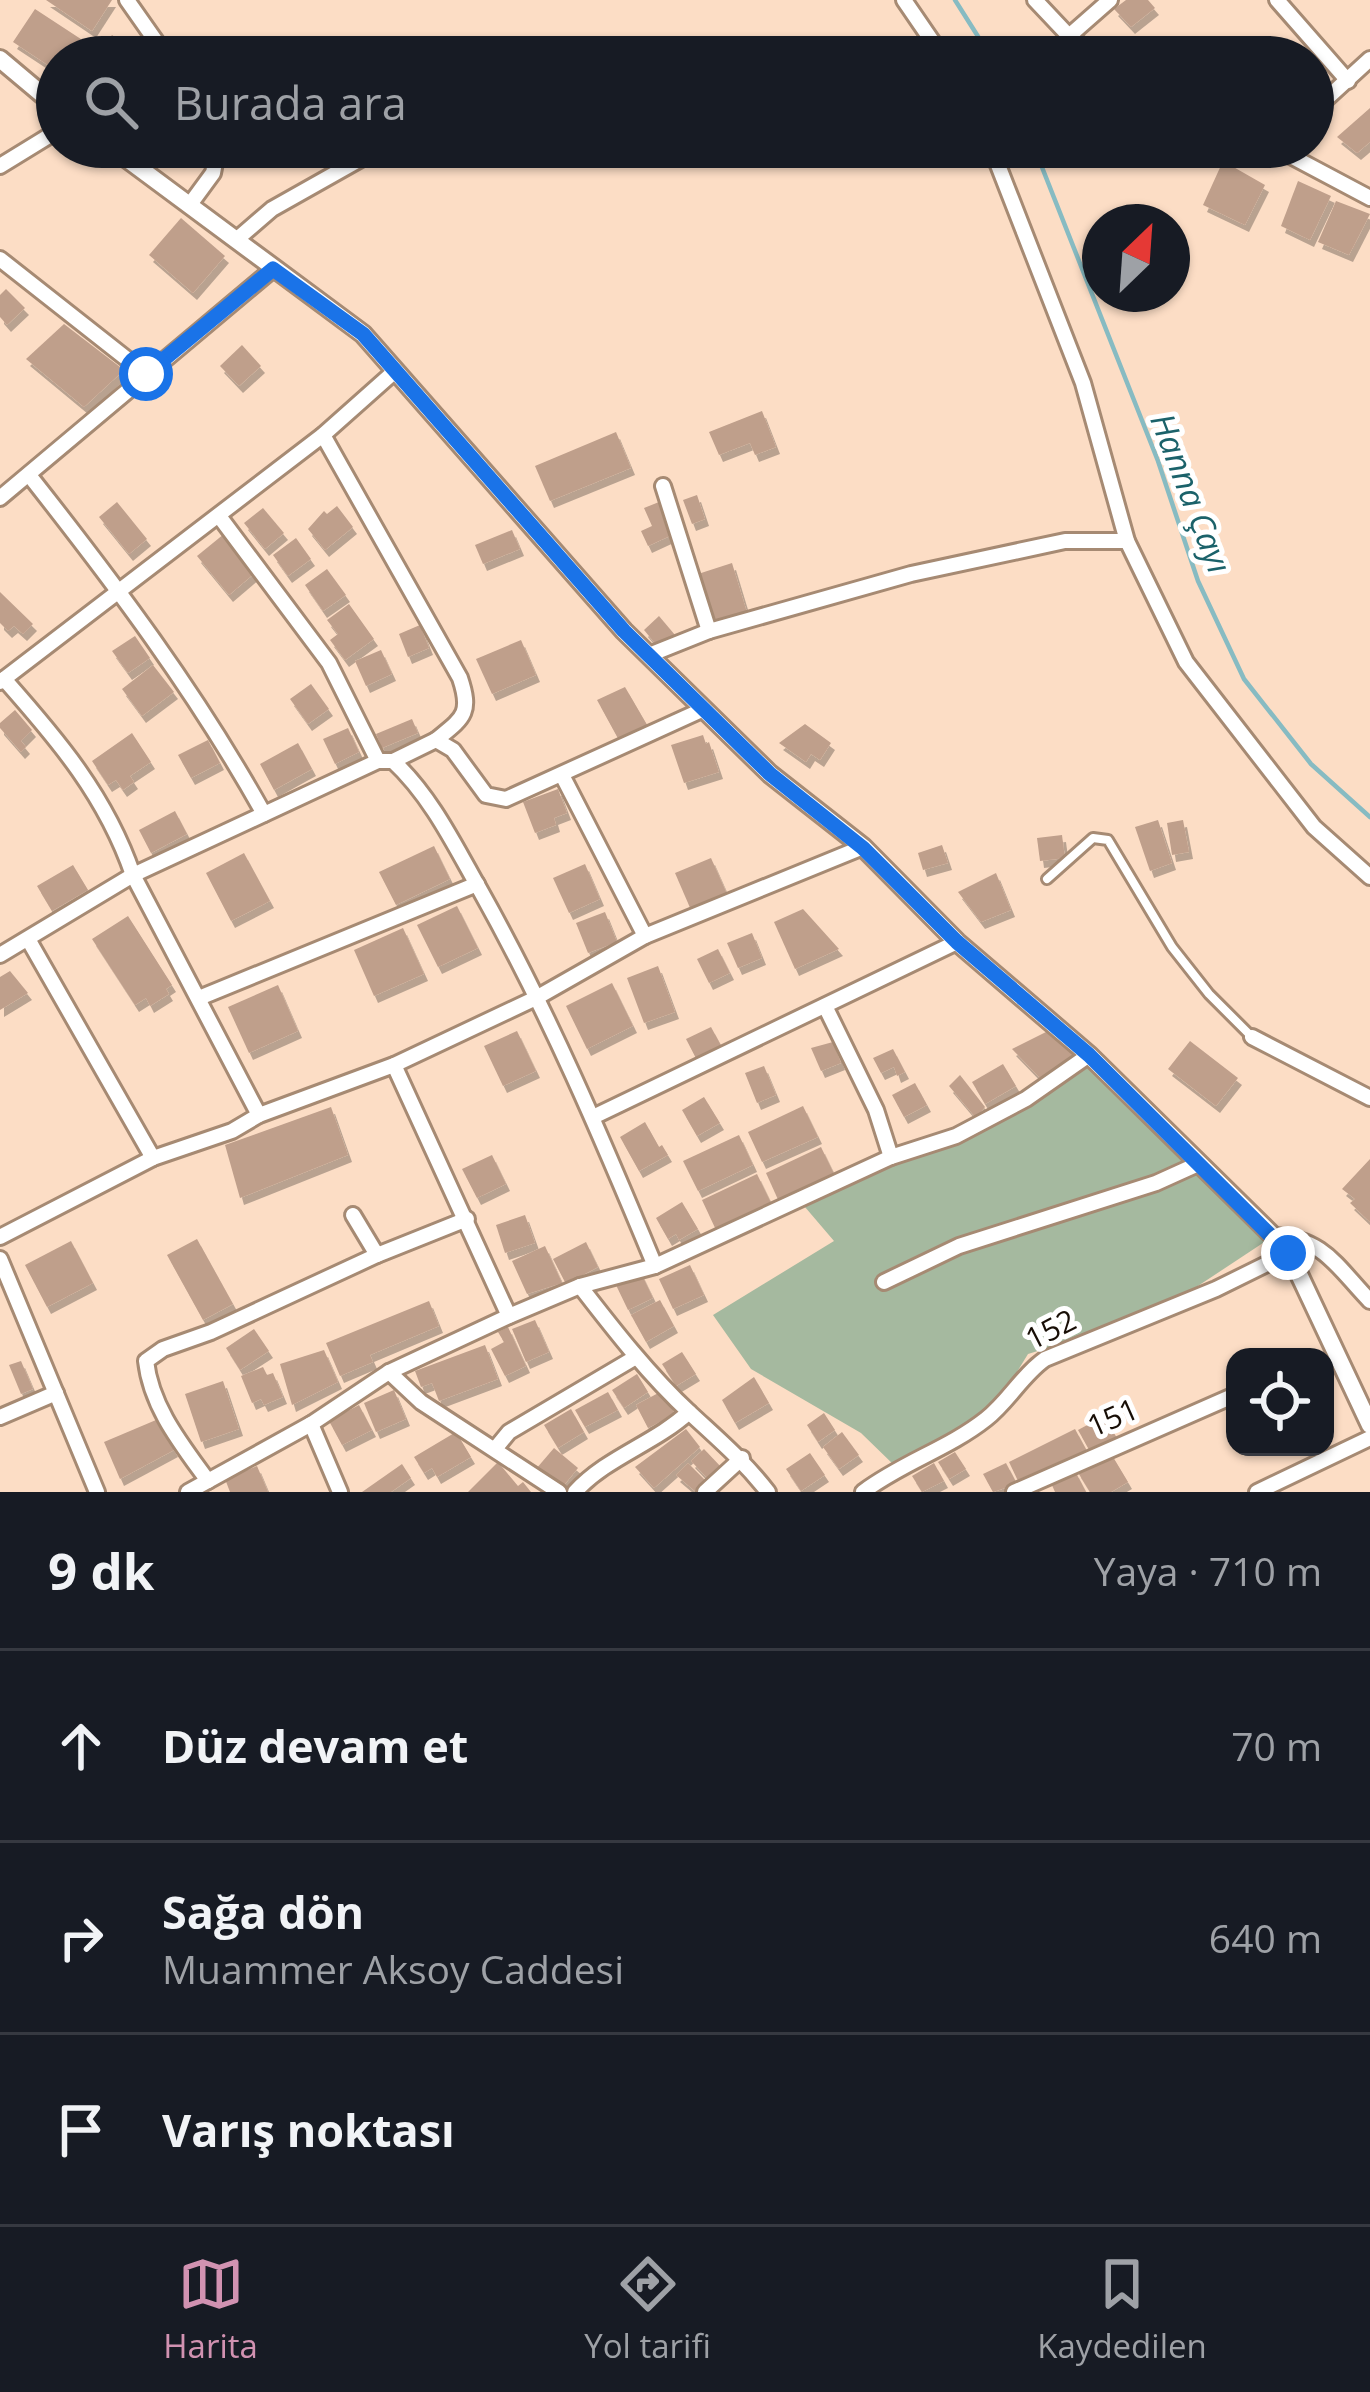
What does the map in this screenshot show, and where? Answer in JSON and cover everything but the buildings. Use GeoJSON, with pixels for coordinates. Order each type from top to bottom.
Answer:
{"type":"FeatureCollection","features":[{"type":"Feature","properties":{"kind":"street"},"geometry":{"type":"LineString","coordinates":[[127,0],[152,36]]}},
{"type":"Feature","properties":{"kind":"street"},"geometry":{"type":"LineString","coordinates":[[1035,0],[1069,36],[1110,0]]}},
{"type":"Feature","properties":{"kind":"street"},"geometry":{"type":"LineString","coordinates":[[1277,0],[1309,36]]}},
{"type":"Feature","properties":{"kind":"street"},"geometry":{"type":"LineString","coordinates":[[903,2],[928,36]]}},
{"type":"Feature","properties":{"kind":"street"},"geometry":{"type":"LineString","coordinates":[[0,59],[36,89]]}},
{"type":"Feature","properties":{"kind":"street"},"geometry":{"type":"LineString","coordinates":[[1334,93],[1370,59]]}},
{"type":"Feature","properties":{"kind":"street"},"geometry":{"type":"LineString","coordinates":[[1334,65],[1348,81]]}},
{"type":"Feature","properties":{"kind":"street"},"geometry":{"type":"LineString","coordinates":[[0,166],[36,144]]}},
{"type":"Feature","properties":{"kind":"street"},"geometry":{"type":"LineString","coordinates":[[141,168],[363,334],[649,656],[770,774],[863,848],[957,942],[1089,1055],[1273,1236],[1288,1253],[1325,1348]]}},
{"type":"Feature","properties":{"kind":"street"},"geometry":{"type":"LineString","coordinates":[[191,203],[214,168]]}},
{"type":"Feature","properties":{"kind":"street"},"geometry":{"type":"LineString","coordinates":[[236,239],[272,209],[345,168]]}},
{"type":"Feature","properties":{"kind":"street"},"geometry":{"type":"LineString","coordinates":[[999,168],[1083,383],[1127,542],[1186,662],[1313,826],[1370,878]]}},
{"type":"Feature","properties":{"kind":"street"},"geometry":{"type":"LineString","coordinates":[[1313,168],[1370,199]]}},
{"type":"Feature","properties":{"kind":"street"},"geometry":{"type":"LineString","coordinates":[[0,260],[146,374]]}},
{"type":"Feature","properties":{"kind":"street"},"geometry":{"type":"LineString","coordinates":[[0,498],[273,269]]}},
{"type":"Feature","properties":{"kind":"street"},"geometry":{"type":"LineString","coordinates":[[260,1115],[133,874],[120,836],[98,796],[67,750],[2,680],[323,435],[395,371]]}},
{"type":"Feature","properties":{"kind":"street"},"geometry":{"type":"LineString","coordinates":[[0,955],[133,874],[436,740],[461,720],[468,700],[460,678],[323,435]]}},
{"type":"Feature","properties":{"kind":"street"},"geometry":{"type":"LineString","coordinates":[[29,475],[119,590],[218,731],[264,814]]}},
{"type":"Feature","properties":{"kind":"street"},"geometry":{"type":"LineString","coordinates":[[663,487],[709,632]]}},
{"type":"Feature","properties":{"kind":"street"},"geometry":{"type":"LineString","coordinates":[[219,516],[329,663],[385,761],[429,803],[477,884],[593,1117],[655,1266]]}},
{"type":"Feature","properties":{"kind":"street"},"geometry":{"type":"LineString","coordinates":[[649,656],[709,632],[955,564],[1065,541],[1127,542]]}},
{"type":"Feature","properties":{"kind":"street"},"geometry":{"type":"LineString","coordinates":[[436,740],[453,750],[485,795],[506,799],[704,709]]}},
{"type":"Feature","properties":{"kind":"street"},"geometry":{"type":"LineString","coordinates":[[562,775],[645,936]]}},
{"type":"Feature","properties":{"kind":"street"},"geometry":{"type":"LineString","coordinates":[[0,1237],[153,1158],[394,1064],[536,998],[645,936],[863,848]]}},
{"type":"Feature","properties":{"kind":"street"},"geometry":{"type":"LineString","coordinates":[[199,998],[477,884]]}},
{"type":"Feature","properties":{"kind":"street"},"geometry":{"type":"LineString","coordinates":[[28,939],[153,1158]]}},
{"type":"Feature","properties":{"kind":"street"},"geometry":{"type":"LineString","coordinates":[[593,1117],[957,942]]}},
{"type":"Feature","properties":{"kind":"street"},"geometry":{"type":"LineString","coordinates":[[825,1006],[876,1110],[891,1157]]}},
{"type":"Feature","properties":{"kind":"street"},"geometry":{"type":"LineString","coordinates":[[1252,1037],[1370,1098]]}},
{"type":"Feature","properties":{"kind":"street"},"geometry":{"type":"LineString","coordinates":[[188,1492],[311,1424],[389,1372],[580,1286],[655,1266],[891,1157],[956,1136],[1026,1099],[1089,1055]]}},
{"type":"Feature","properties":{"kind":"street"},"geometry":{"type":"LineString","coordinates":[[394,1064],[509,1316]]}},
{"type":"Feature","properties":{"kind":"street"},"geometry":{"type":"LineString","coordinates":[[884,1282],[977,1239],[1156,1183],[1198,1164]]}},
{"type":"Feature","properties":{"kind":"street"},"geometry":{"type":"LineString","coordinates":[[353,1215],[377,1255]]}},
{"type":"Feature","properties":{"kind":"street"},"geometry":{"type":"LineString","coordinates":[[208,1481],[171,1429],[148,1383],[146,1361],[163,1349],[212,1332],[377,1255],[467,1220]]}},
{"type":"Feature","properties":{"kind":"street"},"geometry":{"type":"LineString","coordinates":[[1273,1236],[1301,1237],[1317,1245],[1370,1301]]}},
{"type":"Feature","properties":{"kind":"street","name":"152"},"geometry":{"type":"LineString","coordinates":[[863,1492],[896,1467],[965,1434],[990,1416],[1028,1371],[1046,1359],[1288,1253]]}},
{"type":"Feature","properties":{"kind":"street"},"geometry":{"type":"LineString","coordinates":[[0,1259],[97,1492]]}},
{"type":"Feature","properties":{"kind":"street"},"geometry":{"type":"LineString","coordinates":[[580,1286],[636,1357],[742,1458],[768,1492]]}},
{"type":"Feature","properties":{"kind":"street"},"geometry":{"type":"LineString","coordinates":[[495,1449],[509,1432],[636,1357]]}},
{"type":"Feature","properties":{"kind":"street"},"geometry":{"type":"LineString","coordinates":[[1334,1368],[1370,1425]]}},
{"type":"Feature","properties":{"kind":"street"},"geometry":{"type":"LineString","coordinates":[[389,1372],[421,1402],[559,1492]]}},
{"type":"Feature","properties":{"kind":"street"},"geometry":{"type":"LineString","coordinates":[[0,1417],[56,1393]]}},
{"type":"Feature","properties":{"kind":"street","name":"151"},"geometry":{"type":"LineString","coordinates":[[1015,1492],[1226,1399]]}},
{"type":"Feature","properties":{"kind":"street"},"geometry":{"type":"LineString","coordinates":[[575,1492],[607,1464],[689,1412]]}},
{"type":"Feature","properties":{"kind":"street"},"geometry":{"type":"LineString","coordinates":[[311,1424],[340,1492]]}},
{"type":"Feature","properties":{"kind":"street"},"geometry":{"type":"LineString","coordinates":[[1257,1492],[1370,1438]]}},
{"type":"Feature","properties":{"kind":"street"},"geometry":{"type":"LineString","coordinates":[[705,1492],[742,1458]]}},
{"type":"Feature","properties":{"kind":"lane"},"geometry":{"type":"LineString","coordinates":[[1047,880],[1093,838],[1108,840],[1172,947],[1252,1037]]}},
{"type":"Feature","properties":{"kind":"green space"},"geometry":{"type":"Polygon","coordinates":[[[1089,1055],[1269,1239],[1154,1315],[1028,1354],[990,1416],[896,1467],[861,1433],[751,1369],[713,1315],[834,1241],[799,1200],[956,1136],[1089,1055]]]}},
{"type":"Feature","properties":{"kind":"waterway","name":"Hanna Çayı"},"geometry":{"type":"LineString","coordinates":[[955,0],[978,36]]}},
{"type":"Feature","properties":{"kind":"waterway","name":"Hanna Çayı"},"geometry":{"type":"LineString","coordinates":[[1042,168],[1158,461],[1198,581],[1244,679],[1311,764],[1370,817]]}},
{"type":"Feature","properties":{"kind":"route"},"geometry":{"type":"LineString","coordinates":[[146,374],[273,269],[363,334],[624,631],[770,774],[863,848],[957,942],[1089,1055],[1288,1253]]}}]}
